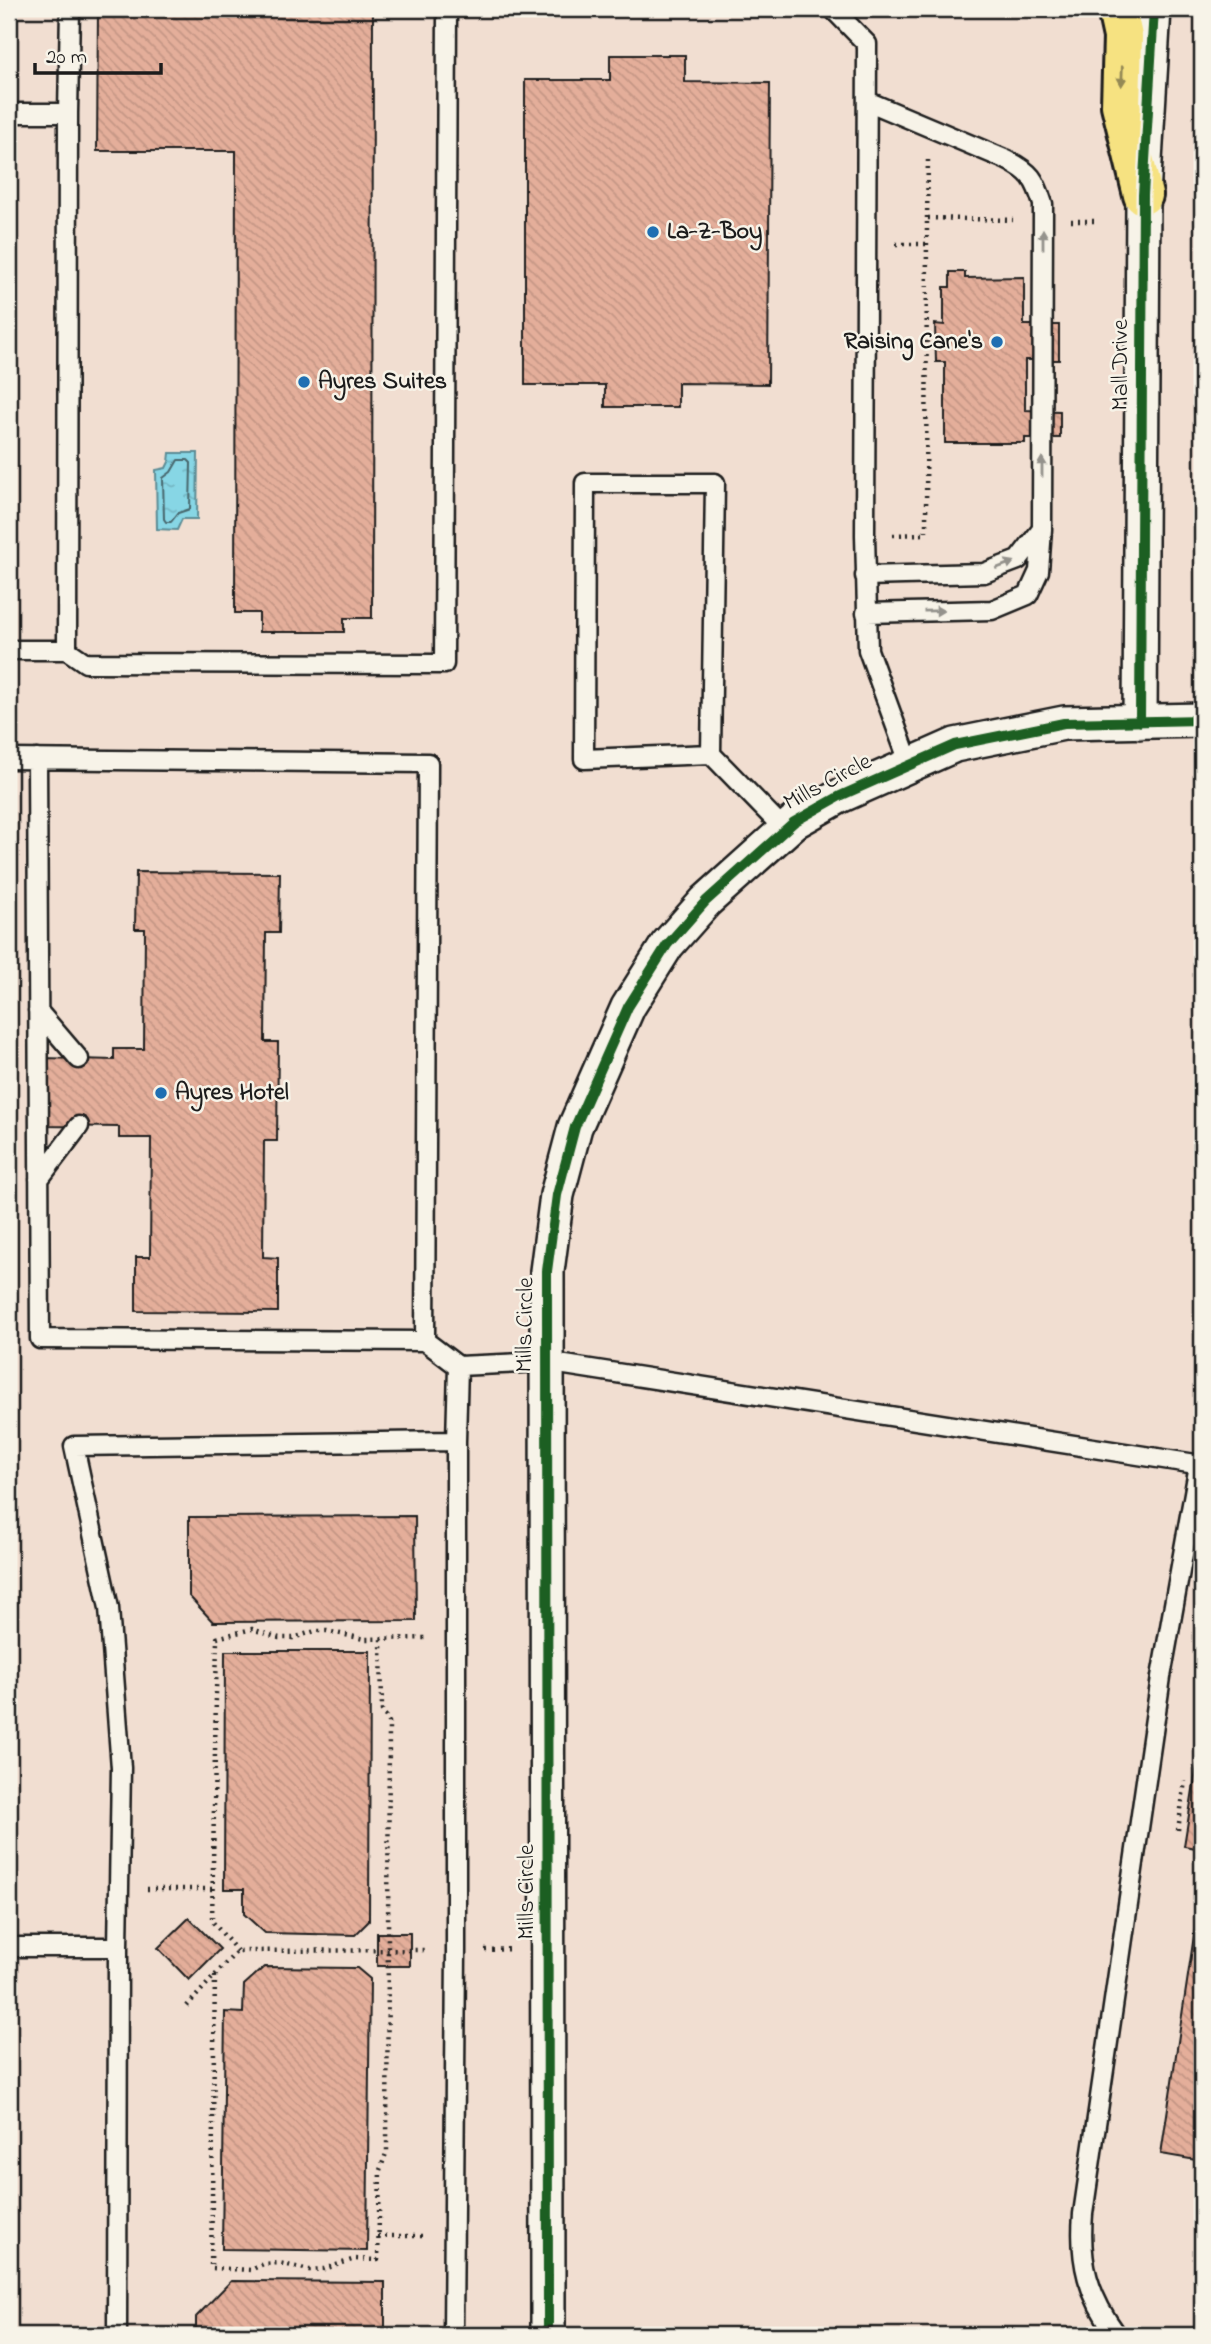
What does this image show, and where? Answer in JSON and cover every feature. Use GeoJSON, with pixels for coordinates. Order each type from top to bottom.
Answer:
{"type":"FeatureCollection","features":[{"type":"Feature","properties":{"kind":"main road"},"geometry":{"type":"LineString","coordinates":[[1117,9],[1123,37],[1121,105],[1143,195]]}},
{"type":"Feature","properties":{"kind":"street","name":"Mall Drive"},"geometry":{"type":"LineString","coordinates":[[1140,722],[1143,195],[1154,9]]}},
{"type":"Feature","properties":{"kind":"street","name":"Mills Circle"},"geometry":{"type":"LineString","coordinates":[[548,2335],[547,1271],[557,1195],[575,1127],[628,1007],[667,945],[706,901],[794,822],[840,796],[955,745],[1065,723],[1202,720]]}},
{"type":"Feature","properties":{"kind":"lane"},"geometry":{"type":"LineString","coordinates":[[68,650],[70,9]]}},
{"type":"Feature","properties":{"kind":"lane"},"geometry":{"type":"LineString","coordinates":[[9,650],[68,650],[86,663],[444,664],[447,9]]}},
{"type":"Feature","properties":{"kind":"lane"},"geometry":{"type":"LineString","coordinates":[[833,9],[867,44],[864,535],[868,650],[911,765]]}},
{"type":"Feature","properties":{"kind":"lane"},"geometry":{"type":"LineString","coordinates":[[866,613],[992,610],[1028,595],[1039,571],[1042,529],[1043,221],[1043,204],[1037,183],[1026,169],[867,101]]}},
{"type":"Feature","properties":{"kind":"lane"},"geometry":{"type":"LineString","coordinates":[[9,113],[68,113]]}},
{"type":"Feature","properties":{"kind":"lane"},"geometry":{"type":"LineString","coordinates":[[711,754],[584,759],[585,483],[715,483],[711,754],[785,830]]}},
{"type":"Feature","properties":{"kind":"lane"},"geometry":{"type":"LineString","coordinates":[[865,576],[984,573],[1018,560],[1042,529]]}},
{"type":"Feature","properties":{"kind":"lane"},"geometry":{"type":"LineString","coordinates":[[9,759],[428,763],[425,1341]]}},
{"type":"Feature","properties":{"kind":"lane"},"geometry":{"type":"LineString","coordinates":[[37,759],[40,1339],[425,1341],[458,1366],[546,1362],[1201,1465],[1161,1677],[1083,2214],[1080,2245],[1089,2287],[1116,2335]]}},
{"type":"Feature","properties":{"kind":"lane"},"geometry":{"type":"LineString","coordinates":[[38,1011],[79,1059]]}},
{"type":"Feature","properties":{"kind":"lane"},"geometry":{"type":"LineString","coordinates":[[39,1179],[79,1126]]}},
{"type":"Feature","properties":{"kind":"lane"},"geometry":{"type":"LineString","coordinates":[[453,2335],[458,1366]]}},
{"type":"Feature","properties":{"kind":"lane"},"geometry":{"type":"LineString","coordinates":[[117,2335],[121,1768],[108,1608],[74,1446],[456,1441]]}},
{"type":"Feature","properties":{"kind":"lane"},"geometry":{"type":"LineString","coordinates":[[9,1947],[118,1947]]}},
{"type":"Feature","properties":{"kind":"path"},"geometry":{"type":"LineString","coordinates":[[864,535],[926,534],[926,218],[929,127]]}},
{"type":"Feature","properties":{"kind":"path"},"geometry":{"type":"LineString","coordinates":[[926,218],[1094,221]]}},
{"type":"Feature","properties":{"kind":"path"},"geometry":{"type":"LineString","coordinates":[[237,1951],[212,1921],[217,1638],[252,1629],[279,1638],[327,1631],[354,1637],[456,1638]]}},
{"type":"Feature","properties":{"kind":"path"},"geometry":{"type":"LineString","coordinates":[[215,1976],[211,2269],[251,2270],[262,2264],[279,2263],[309,2270],[324,2269],[355,2259],[377,2260],[380,2170],[387,2151],[389,1722],[382,1711],[381,1638]]}},
{"type":"Feature","properties":{"kind":"path"},"geometry":{"type":"LineString","coordinates":[[1178,1830],[1185,1782]]}},
{"type":"Feature","properties":{"kind":"path"},"geometry":{"type":"LineString","coordinates":[[1182,1804],[1191,1805]]}},
{"type":"Feature","properties":{"kind":"path"},"geometry":{"type":"LineString","coordinates":[[179,1889],[213,1889]]}},
{"type":"Feature","properties":{"kind":"path"},"geometry":{"type":"LineString","coordinates":[[187,2006],[237,1951],[548,1949]]}},
{"type":"Feature","properties":{"kind":"path"},"geometry":{"type":"LineString","coordinates":[[378,2236],[454,2236]]}},
{"type":"Feature","properties":{"kind":"shaded area"},"geometry":{"type":"Polygon","coordinates":[[[9,9],[1202,9],[1202,2335],[9,2335],[9,9]]]}},
{"type":"Feature","properties":{"kind":"water"},"geometry":{"type":"Polygon","coordinates":[[[170,453],[198,453],[197,519],[182,519],[177,530],[157,529],[156,470],[166,468],[170,453]]]}},
{"type":"Feature","properties":{"kind":"building","name":"Ayres Suites"},"geometry":{"type":"Polygon","coordinates":[[[98,9],[373,9],[372,618],[344,618],[344,632],[259,632],[259,613],[235,613],[236,151],[97,151],[98,9]]]}},
{"type":"Feature","properties":{"kind":"building"},"geometry":{"type":"Polygon","coordinates":[[[610,55],[685,55],[685,82],[770,83],[768,384],[678,383],[678,407],[605,407],[605,385],[525,385],[525,80],[610,80],[610,55]]]}},
{"type":"Feature","properties":{"kind":"building","name":"Raising Cane's"},"geometry":{"type":"Polygon","coordinates":[[[950,272],[965,272],[965,278],[1024,277],[1024,325],[1059,325],[1059,360],[1025,360],[1025,410],[1060,411],[1060,438],[1025,438],[1025,443],[945,443],[945,362],[936,362],[935,324],[944,325],[944,287],[950,287],[950,272]]]}},
{"type":"Feature","properties":{"kind":"building","name":"Ayres Hotel"},"geometry":{"type":"Polygon","coordinates":[[[136,872],[280,873],[279,933],[266,933],[265,1042],[278,1042],[277,1141],[264,1141],[263,1257],[278,1258],[278,1312],[136,1311],[136,1257],[150,1257],[151,1138],[119,1138],[119,1127],[44,1126],[44,1058],[114,1060],[114,1049],[144,1049],[145,929],[135,929],[136,872]]]}},
{"type":"Feature","properties":{"kind":"building"},"geometry":{"type":"Polygon","coordinates":[[[415,1516],[416,1621],[213,1622],[189,1596],[189,1517],[415,1516]]]}},
{"type":"Feature","properties":{"kind":"building"},"geometry":{"type":"Polygon","coordinates":[[[225,1651],[370,1651],[369,1921],[355,1935],[265,1933],[244,1914],[244,1889],[224,1889],[225,1651]]]}},
{"type":"Feature","properties":{"kind":"building"},"geometry":{"type":"Polygon","coordinates":[[[1197,1765],[1202,1766],[1202,1849],[1184,1846],[1197,1765]]]}},
{"type":"Feature","properties":{"kind":"building"},"geometry":{"type":"Polygon","coordinates":[[[1202,1883],[1202,2161],[1161,2154],[1202,1883]]]}},
{"type":"Feature","properties":{"kind":"building"},"geometry":{"type":"Polygon","coordinates":[[[189,1918],[220,1949],[189,1980],[158,1948],[189,1918]]]}},
{"type":"Feature","properties":{"kind":"building"},"geometry":{"type":"Polygon","coordinates":[[[377,1933],[410,1933],[410,1966],[377,1966],[377,1933]]]}},
{"type":"Feature","properties":{"kind":"building"},"geometry":{"type":"Polygon","coordinates":[[[264,1967],[357,1968],[370,1979],[367,2251],[222,2249],[225,2012],[243,2013],[244,1985],[264,1967]]]}},
{"type":"Feature","properties":{"kind":"building"},"geometry":{"type":"Polygon","coordinates":[[[231,2281],[385,2282],[385,2335],[196,2335],[196,2317],[231,2281]]]}},
{"type":"Feature","properties":{"kind":"cycle path"},"geometry":{"type":"LineString","coordinates":[[1140,722],[1143,195],[1154,9]]}},
{"type":"Feature","properties":{"kind":"cycle path"},"geometry":{"type":"LineString","coordinates":[[548,2335],[547,1271],[557,1195],[575,1127],[628,1007],[667,945],[706,901],[794,822],[840,796],[955,745],[1064,723],[1202,720]]}},
{"type":"Feature","properties":{"kind":"place","name":"La-Z-Boy"},"geometry":{"type":"Point","coordinates":[653,232]}},
{"type":"Feature","properties":{"kind":"place","name":"Raising Cane's"},"geometry":{"type":"Point","coordinates":[997,342]}},
{"type":"Feature","properties":{"kind":"place","name":"Ayres Suites"},"geometry":{"type":"Point","coordinates":[304,382]}},
{"type":"Feature","properties":{"kind":"place","name":"Ayres Hotel"},"geometry":{"type":"Point","coordinates":[161,1093]}}]}
